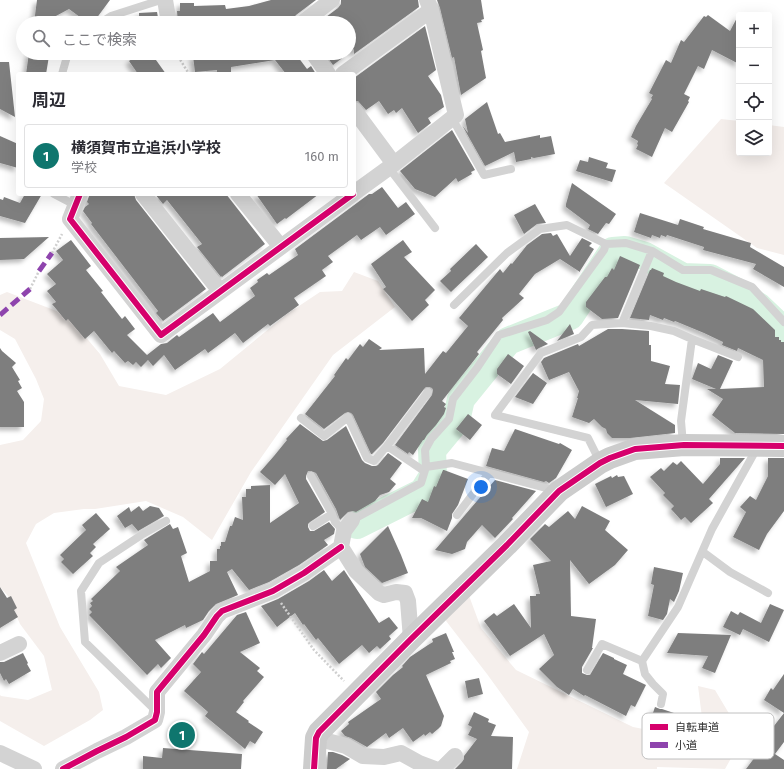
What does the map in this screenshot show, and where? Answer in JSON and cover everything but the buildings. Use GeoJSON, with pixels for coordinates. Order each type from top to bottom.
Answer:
{"type":"FeatureCollection","features":[{"type":"Feature","properties":{"kind":"street"},"geometry":{"type":"LineString","coordinates":[[165,0],[168,16]]}},
{"type":"Feature","properties":{"kind":"street"},"geometry":{"type":"LineString","coordinates":[[311,16],[332,0]]}},
{"type":"Feature","properties":{"kind":"street"},"geometry":{"type":"LineString","coordinates":[[345,72],[429,5],[456,115],[356,192]]}},
{"type":"Feature","properties":{"kind":"street"},"geometry":{"type":"LineString","coordinates":[[318,60],[327,72]]}},
{"type":"Feature","properties":{"kind":"street"},"geometry":{"type":"LineString","coordinates":[[356,113],[391,166]]}},
{"type":"Feature","properties":{"kind":"street"},"geometry":{"type":"LineString","coordinates":[[145,196],[220,291]]}},
{"type":"Feature","properties":{"kind":"street"},"geometry":{"type":"LineString","coordinates":[[240,196],[280,247]]}},
{"type":"Feature","properties":{"kind":"street"},"geometry":{"type":"LineString","coordinates":[[75,206],[161,335],[351,196]]}},
{"type":"Feature","properties":{"kind":"street"},"geometry":{"type":"LineString","coordinates":[[314,769],[316,738],[319,732],[559,491],[600,463],[635,449],[684,445],[784,446]]}},
{"type":"Feature","properties":{"kind":"street"},"geometry":{"type":"LineString","coordinates":[[63,769],[126,737],[155,720],[157,712],[157,692],[204,635],[216,616],[222,611],[273,591],[304,573],[345,533],[356,570],[379,593],[384,595],[396,592],[405,593],[408,601],[411,639]]}},
{"type":"Feature","properties":{"kind":"street"},"geometry":{"type":"LineString","coordinates":[[1,650],[19,644]]}},
{"type":"Feature","properties":{"kind":"street"},"geometry":{"type":"LineString","coordinates":[[316,738],[346,746],[363,756],[384,757],[401,753],[419,763],[435,769]]}},
{"type":"Feature","properties":{"kind":"street"},"geometry":{"type":"LineString","coordinates":[[0,753],[34,769]]}},
{"type":"Feature","properties":{"kind":"street"},"geometry":{"type":"LineString","coordinates":[[442,769],[455,756]]}},
{"type":"Feature","properties":{"kind":"lane"},"geometry":{"type":"LineString","coordinates":[[111,16],[161,0]]}},
{"type":"Feature","properties":{"kind":"lane"},"geometry":{"type":"LineString","coordinates":[[63,72],[66,60]]}},
{"type":"Feature","properties":{"kind":"lane"},"geometry":{"type":"LineString","coordinates":[[452,118],[484,175],[511,169]]}},
{"type":"Feature","properties":{"kind":"lane"},"geometry":{"type":"LineString","coordinates":[[391,166],[435,228]]}},
{"type":"Feature","properties":{"kind":"lane"},"geometry":{"type":"LineString","coordinates":[[58,196],[75,206]]}},
{"type":"Feature","properties":{"kind":"lane"},"geometry":{"type":"LineString","coordinates":[[454,305],[507,253],[540,229],[567,225],[606,244],[626,243],[652,252],[683,270],[711,270],[752,287],[784,322]]}},
{"type":"Feature","properties":{"kind":"lane"},"geometry":{"type":"LineString","coordinates":[[311,476],[335,522],[345,533],[421,483],[425,469],[426,450],[431,439],[449,419],[453,399],[477,368],[499,335],[547,320],[560,312],[604,250],[606,244]]}},
{"type":"Feature","properties":{"kind":"lane"},"geometry":{"type":"LineString","coordinates":[[622,323],[652,252]]}},
{"type":"Feature","properties":{"kind":"lane"},"geometry":{"type":"LineString","coordinates":[[600,463],[588,438],[495,415],[541,353],[581,337],[592,325],[622,323],[651,326],[674,331],[738,357]]}},
{"type":"Feature","properties":{"kind":"lane"},"geometry":{"type":"LineString","coordinates":[[684,445],[681,421],[692,339]]}},
{"type":"Feature","properties":{"kind":"lane"},"geometry":{"type":"LineString","coordinates":[[301,418],[324,436],[348,416],[367,458],[374,461],[428,392]]}},
{"type":"Feature","properties":{"kind":"lane"},"geometry":{"type":"LineString","coordinates":[[387,446],[425,469],[452,463],[559,491]]}},
{"type":"Feature","properties":{"kind":"lane"},"geometry":{"type":"LineString","coordinates":[[660,704],[663,694],[645,674],[642,661],[678,607],[712,529],[758,446]]}},
{"type":"Feature","properties":{"kind":"lane"},"geometry":{"type":"LineString","coordinates":[[457,515],[490,472]]}},
{"type":"Feature","properties":{"kind":"lane"},"geometry":{"type":"LineString","coordinates":[[313,526],[332,514]]}},
{"type":"Feature","properties":{"kind":"lane"},"geometry":{"type":"LineString","coordinates":[[157,712],[85,642],[81,591],[99,563],[143,534],[166,521]]}},
{"type":"Feature","properties":{"kind":"lane"},"geometry":{"type":"LineString","coordinates":[[702,552],[730,572],[768,593]]}},
{"type":"Feature","properties":{"kind":"lane"},"geometry":{"type":"LineString","coordinates":[[588,670],[602,644],[642,661]]}},
{"type":"Feature","properties":{"kind":"path"},"geometry":{"type":"LineString","coordinates":[[180,60],[188,72]]}},
{"type":"Feature","properties":{"kind":"path"},"geometry":{"type":"LineString","coordinates":[[52,253],[75,206]]}},
{"type":"Feature","properties":{"kind":"path"},"geometry":{"type":"LineString","coordinates":[[30,289],[39,271]]}},
{"type":"Feature","properties":{"kind":"path"},"geometry":{"type":"LineString","coordinates":[[273,591],[314,650],[356,694]]}},
{"type":"Feature","properties":{"kind":"shaded area"},"geometry":{"type":"Polygon","coordinates":[[[721,119],[736,121],[736,156],[772,156],[772,125],[784,127],[784,255],[757,248],[664,183],[721,119]]]}},
{"type":"Feature","properties":{"kind":"shaded area"},"geometry":{"type":"Polygon","coordinates":[[[354,272],[378,281],[395,307],[333,355],[251,472],[212,540],[183,517],[146,501],[95,509],[54,513],[36,524],[26,543],[60,627],[99,692],[103,710],[90,720],[44,746],[0,721],[0,695],[28,700],[52,690],[44,656],[20,624],[8,596],[0,587],[0,445],[23,440],[41,421],[44,399],[36,379],[15,339],[0,330],[0,295],[7,292],[67,315],[100,354],[119,386],[166,395],[220,369],[287,314],[320,292],[342,291],[354,272]]]}},
{"type":"Feature","properties":{"kind":"shaded area"},"geometry":{"type":"Polygon","coordinates":[[[468,593],[481,628],[516,670],[633,727],[642,729],[642,759],[731,759],[725,769],[657,767],[657,769],[517,769],[529,732],[443,617],[468,593]]]}},
{"type":"Feature","properties":{"kind":"shaded area"},"geometry":{"type":"Polygon","coordinates":[[[698,686],[715,690],[729,713],[701,713],[698,686]]]}},
{"type":"Feature","properties":{"kind":"waterway"},"geometry":{"type":"LineString","coordinates":[[357,525],[423,492],[433,476],[432,450],[456,421],[461,399],[508,341],[570,316],[613,251],[625,250],[645,256],[683,277],[710,278],[735,291],[759,307],[784,331]]}},
{"type":"Feature","properties":{"kind":"marked path"},"geometry":{"type":"LineString","coordinates":[[39,271],[52,253]]}},
{"type":"Feature","properties":{"kind":"marked path"},"geometry":{"type":"LineString","coordinates":[[0,315],[30,289]]}},
{"type":"Feature","properties":{"kind":"cycle path"},"geometry":{"type":"LineString","coordinates":[[79,196],[70,219],[161,335],[350,196]]}},
{"type":"Feature","properties":{"kind":"cycle path"},"geometry":{"type":"LineString","coordinates":[[314,769],[316,738],[319,732],[507,545],[559,491],[600,463],[635,449],[684,445],[784,446]]}},
{"type":"Feature","properties":{"kind":"cycle path"},"geometry":{"type":"LineString","coordinates":[[63,769],[126,737],[155,720],[157,712],[157,692],[222,611],[273,591],[304,573],[341,547]]}},
{"type":"Feature","properties":{"kind":"place","name":"横須賀市立追浜小学校"},"geometry":{"type":"Point","coordinates":[182,735]}}]}
